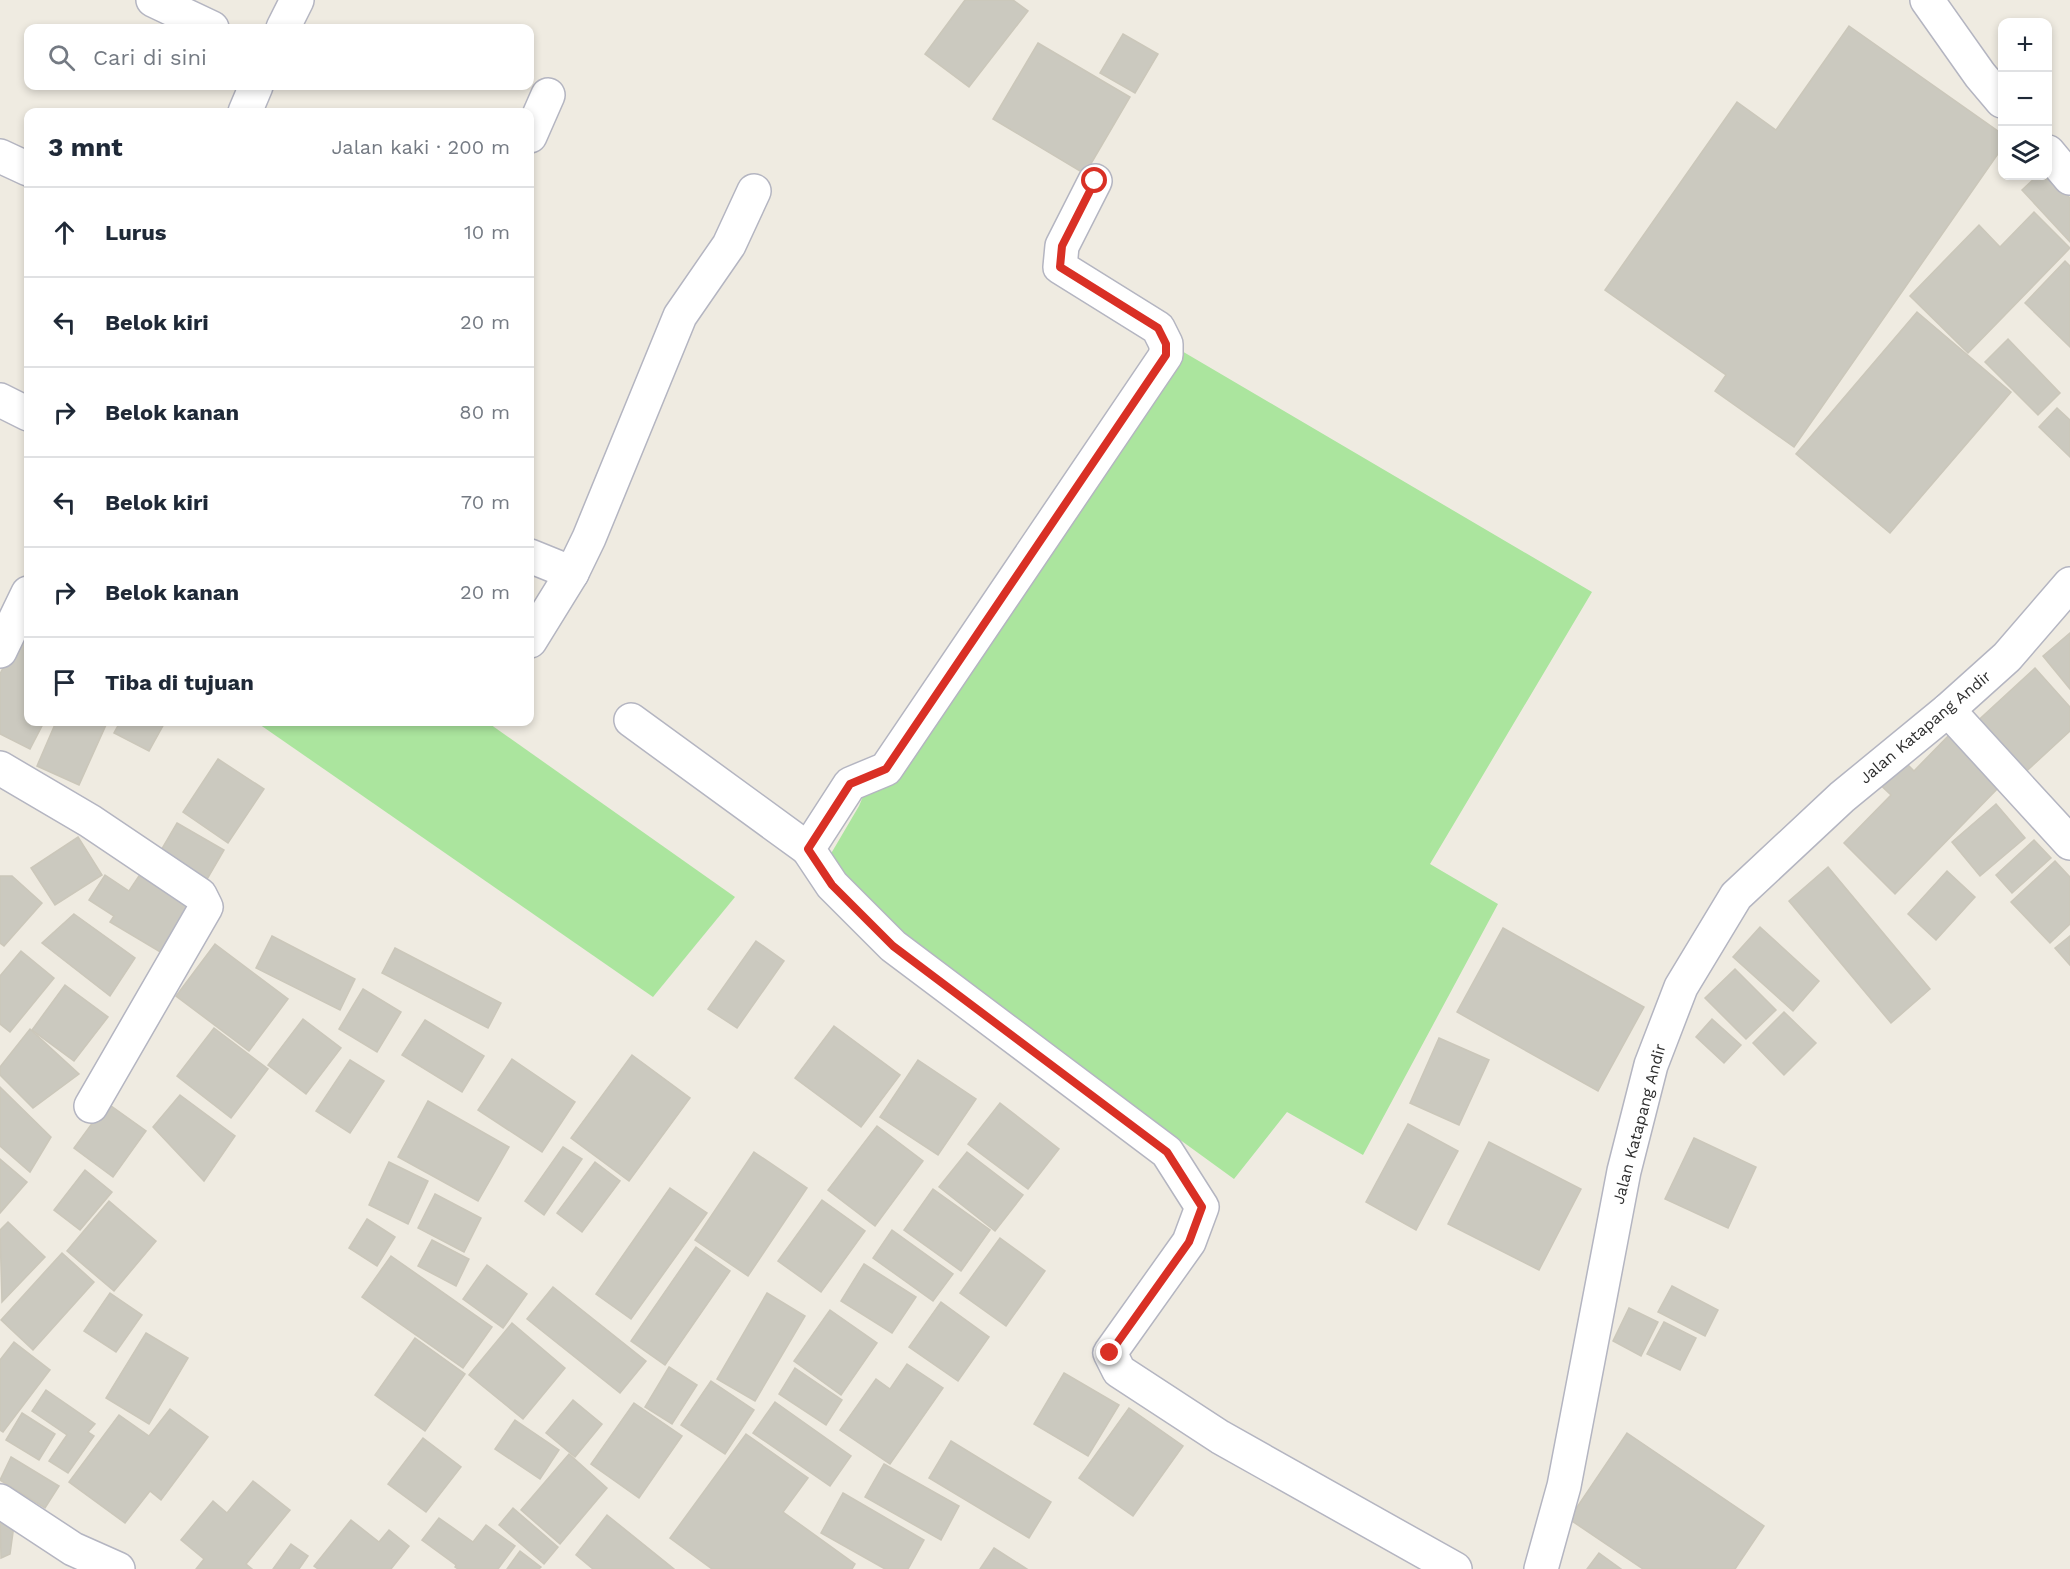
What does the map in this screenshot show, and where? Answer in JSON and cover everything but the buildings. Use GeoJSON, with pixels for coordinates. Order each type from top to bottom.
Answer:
{"type":"FeatureCollection","features":[{"type":"Feature","properties":{"kind":"street"},"geometry":{"type":"LineString","coordinates":[[153,0],[204,24]]}},
{"type":"Feature","properties":{"kind":"street"},"geometry":{"type":"LineString","coordinates":[[285,24],[297,0]]}},
{"type":"Feature","properties":{"kind":"street"},"geometry":{"type":"LineString","coordinates":[[1927,0],[1980,75],[1998,95]]}},
{"type":"Feature","properties":{"kind":"street"},"geometry":{"type":"LineString","coordinates":[[247,108],[254,90]]}},
{"type":"Feature","properties":{"kind":"street"},"geometry":{"type":"LineString","coordinates":[[534,127],[548,95]]}},
{"type":"Feature","properties":{"kind":"street"},"geometry":{"type":"LineString","coordinates":[[0,156],[24,167]]}},
{"type":"Feature","properties":{"kind":"street"},"geometry":{"type":"LineString","coordinates":[[2052,157],[2070,178]]}},
{"type":"Feature","properties":{"kind":"street"},"geometry":{"type":"LineString","coordinates":[[808,849],[850,784],[886,769],[1166,355],[1166,344],[1158,328],[1060,267],[1062,246],[1095,181]]}},
{"type":"Feature","properties":{"kind":"street"},"geometry":{"type":"LineString","coordinates":[[534,635],[572,573],[589,538],[680,316],[729,245],[754,191]]}},
{"type":"Feature","properties":{"kind":"street"},"geometry":{"type":"LineString","coordinates":[[0,400],[24,412]]}},
{"type":"Feature","properties":{"kind":"street"},"geometry":{"type":"LineString","coordinates":[[534,558],[572,573]]}},
{"type":"Feature","properties":{"kind":"street","name":"Jalan Katapang Andir"},"geometry":{"type":"LineString","coordinates":[[1541,1569],[1564,1486],[1624,1171],[1651,1065],[1681,987],[1736,896],[1842,797],[1948,710],[2007,657],[2070,584]]}},
{"type":"Feature","properties":{"kind":"street"},"geometry":{"type":"LineString","coordinates":[[0,651],[24,601]]}},
{"type":"Feature","properties":{"kind":"street"},"geometry":{"type":"LineString","coordinates":[[1948,710],[2070,843]]}},
{"type":"Feature","properties":{"kind":"street"},"geometry":{"type":"LineString","coordinates":[[631,720],[808,849],[832,885],[893,946],[1167,1152],[1202,1207],[1189,1242],[1110,1353],[1119,1371],[1220,1437],[1455,1569]]}},
{"type":"Feature","properties":{"kind":"street"},"geometry":{"type":"LineString","coordinates":[[0,768],[90,821],[200,895],[206,907],[91,1106]]}},
{"type":"Feature","properties":{"kind":"street"},"geometry":{"type":"LineString","coordinates":[[0,1501],[73,1549],[118,1569]]}},
{"type":"Feature","properties":{"kind":"green space"},"geometry":{"type":"Polygon","coordinates":[[[1158,337],[1592,592],[1430,864],[1498,904],[1363,1155],[1287,1112],[1234,1179],[899,936],[829,857],[859,806],[881,753],[1158,337]]]}},
{"type":"Feature","properties":{"kind":"green space"},"geometry":{"type":"Polygon","coordinates":[[[262,726],[493,726],[735,897],[653,997],[262,726]]]}},
{"type":"Feature","properties":{"kind":"route"},"geometry":{"type":"LineString","coordinates":[[1095,181],[1062,246],[1060,267],[1158,328],[1166,344],[1166,355],[886,769],[850,784],[808,849],[832,885],[893,946],[1167,1152],[1202,1207],[1189,1242],[1110,1353]]}}]}
